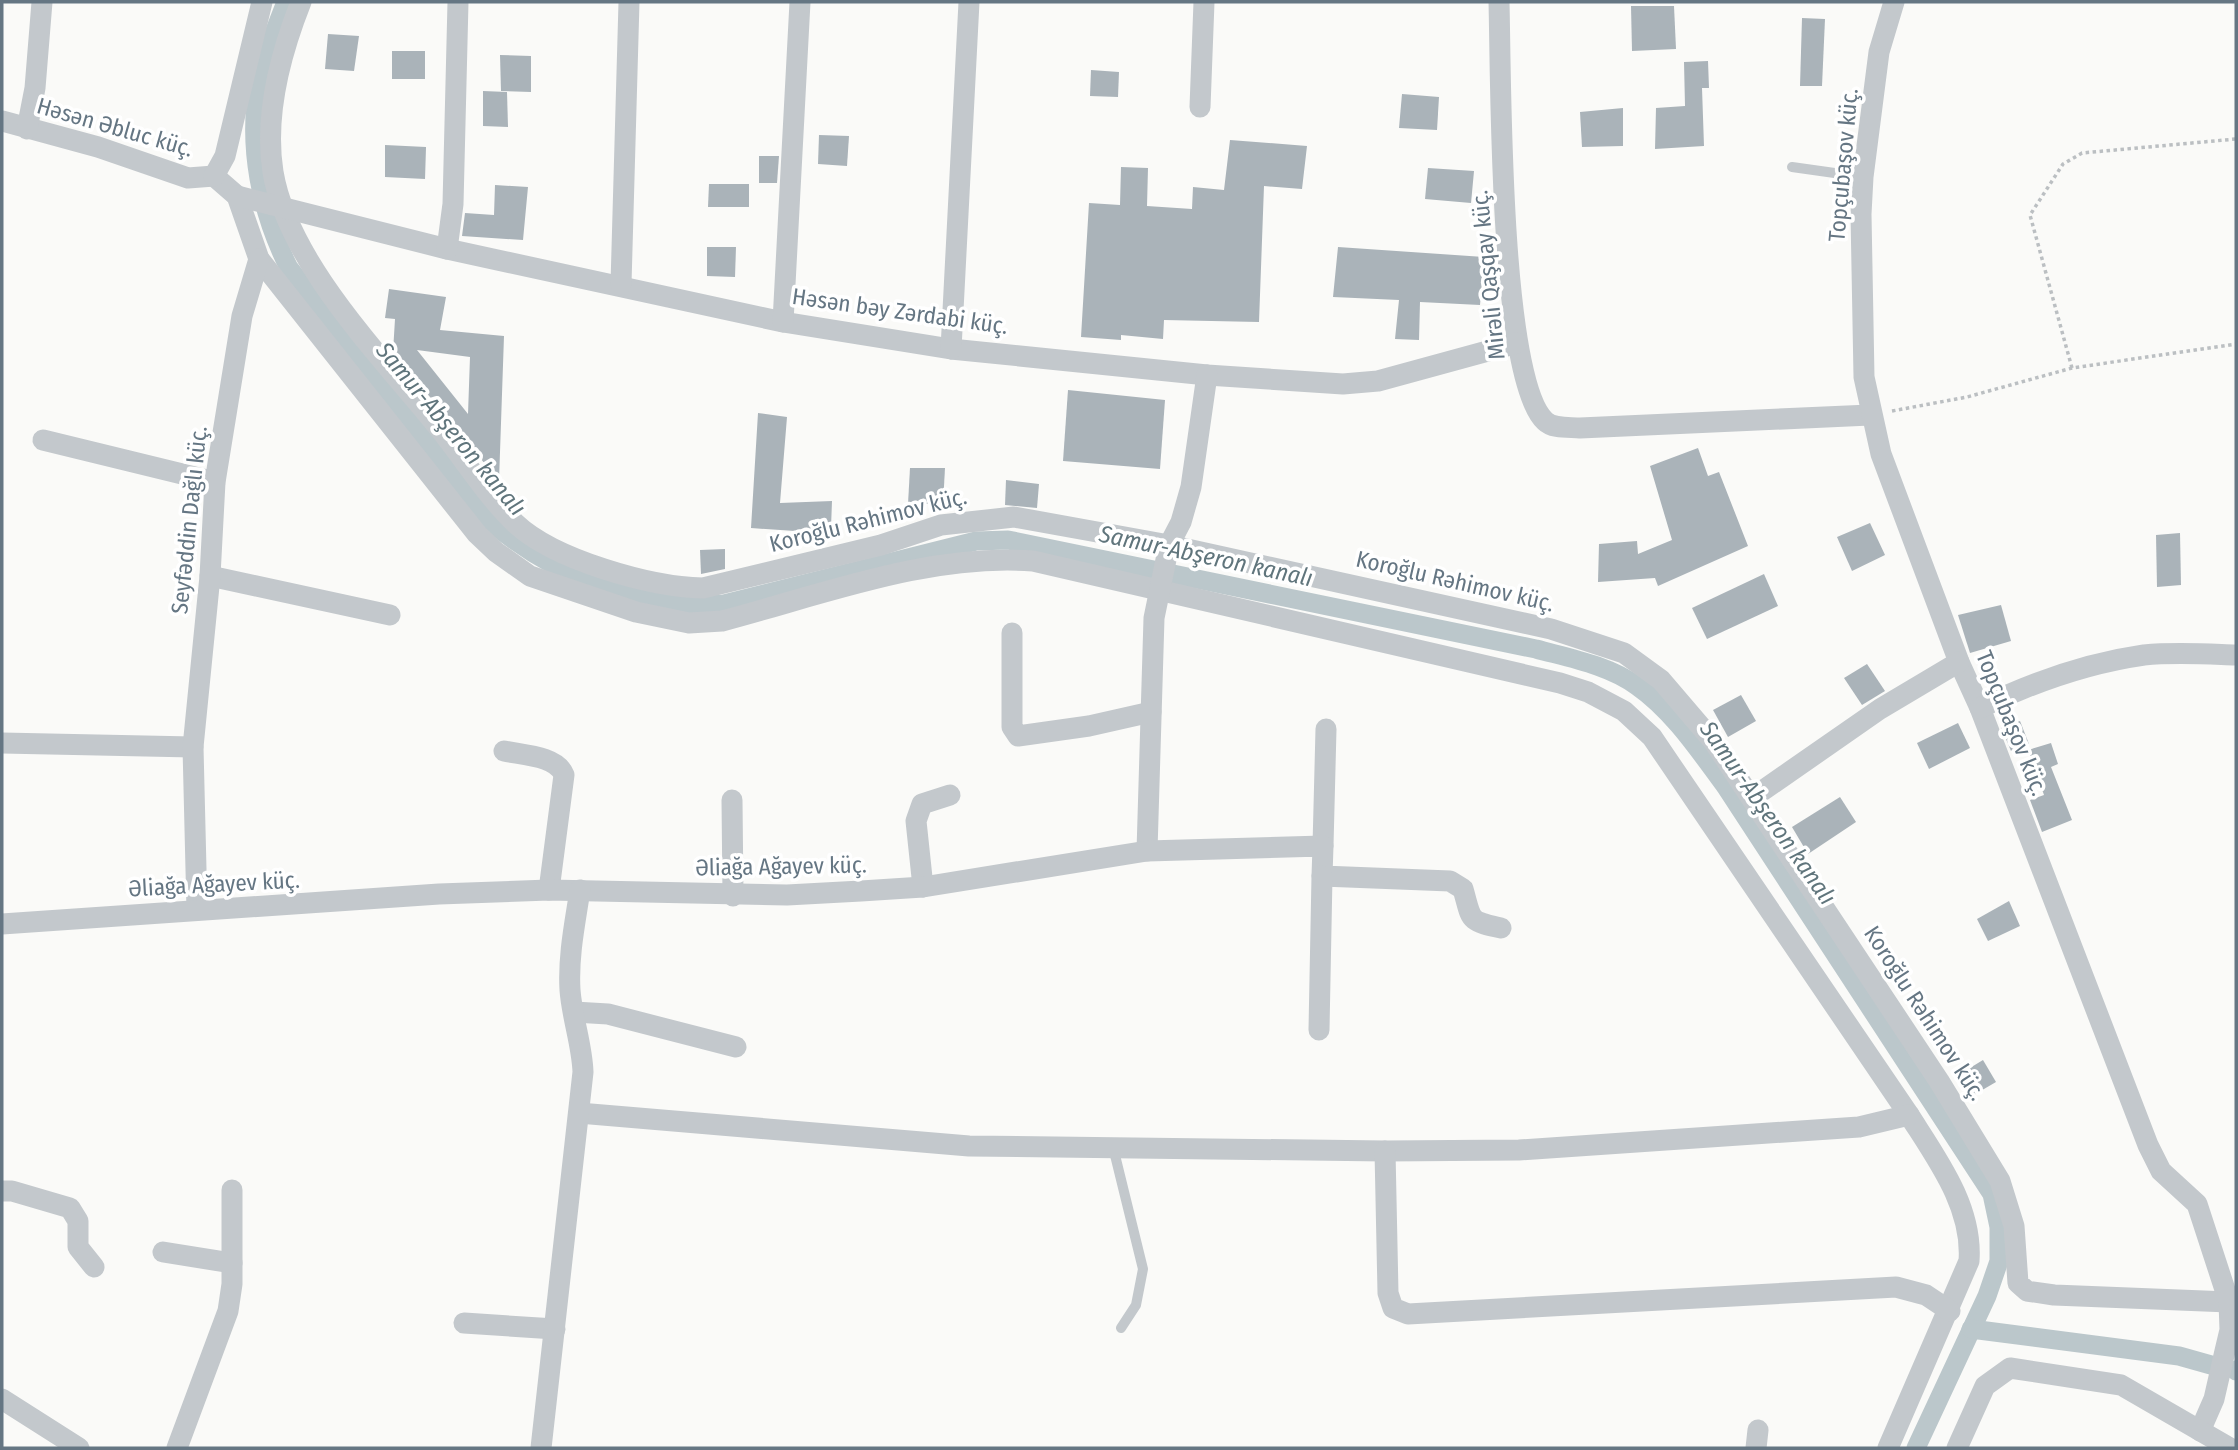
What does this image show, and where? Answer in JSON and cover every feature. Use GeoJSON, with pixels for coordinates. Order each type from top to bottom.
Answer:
{"type":"FeatureCollection","features":[{"type":"Feature","properties":{"kind":"street"},"geometry":{"type":"LineString","coordinates":[[27,129],[36,76],[42,2]]}},
{"type":"Feature","properties":{"kind":"street"},"geometry":{"type":"LineString","coordinates":[[262,2],[225,156],[214,176],[237,196],[259,259],[477,534],[530,576],[636,612],[689,623],[722,621],[931,566],[972,560],[1033,561],[1159,588],[1560,683],[1588,692],[1624,711],[1652,737],[1909,1115],[1948,1176],[1968,1231],[1969,1261],[1950,1311],[1888,1448]]}},
{"type":"Feature","properties":{"kind":"street","name":"Koroğlu Rəhimov küç."},"geometry":{"type":"LineString","coordinates":[[301,2],[284,54],[272,104],[269,135],[273,174],[282,206],[301,252],[321,281],[516,524],[585,562],[673,587],[703,588],[881,545],[941,525],[988,517],[1014,517],[1169,545],[1551,629],[1624,653],[1661,680],[1690,710],[1939,1081],[2000,1181],[2014,1226],[2018,1283],[2027,1291],[2054,1295],[2229,1302]]}},
{"type":"Feature","properties":{"kind":"street"},"geometry":{"type":"LineString","coordinates":[[447,249],[453,204],[458,2]]}},
{"type":"Feature","properties":{"kind":"street"},"geometry":{"type":"LineString","coordinates":[[621,284],[629,2]]}},
{"type":"Feature","properties":{"kind":"street"},"geometry":{"type":"LineString","coordinates":[[783,322],[800,2]]}},
{"type":"Feature","properties":{"kind":"street"},"geometry":{"type":"LineString","coordinates":[[951,349],[968,2]]}},
{"type":"Feature","properties":{"kind":"street"},"geometry":{"type":"LineString","coordinates":[[1199,107],[1204,2]]}},
{"type":"Feature","properties":{"kind":"street","name":"Mirəli Qaşqay küç."},"geometry":{"type":"LineString","coordinates":[[1499,2],[1504,222],[1517,343],[1536,410],[1546,423],[1560,427],[1870,415]]}},
{"type":"Feature","properties":{"kind":"street","name":"Topçubaşov küç."},"geometry":{"type":"LineString","coordinates":[[1894,2],[1879,52],[1863,177],[1862,323],[1864,377],[1870,415],[1881,454],[1959,662],[1980,708],[2148,1146],[2161,1171],[2197,1204],[2229,1302],[2230,1330],[2214,1399],[2200,1431]]}},
{"type":"Feature","properties":{"kind":"street","name":"Həsən Əbluc küç."},"geometry":{"type":"LineString","coordinates":[[2,121],[98,147],[188,177],[214,176]]}},
{"type":"Feature","properties":{"kind":"street","name":"Həsən bəy Zərdabi küç."},"geometry":{"type":"LineString","coordinates":[[237,196],[447,249],[621,284],[783,322],[951,349],[1207,375],[1343,384],[1378,381],[1517,343]]}},
{"type":"Feature","properties":{"kind":"street","name":"Seyfəddin Dağlı küç."},"geometry":{"type":"LineString","coordinates":[[197,910],[193,747],[210,576],[215,482],[242,316],[259,259]]}},
{"type":"Feature","properties":{"kind":"street"},"geometry":{"type":"LineString","coordinates":[[1147,851],[1152,648],[1159,588],[1169,545],[1181,522],[1191,487],[1207,375]]}},
{"type":"Feature","properties":{"kind":"street"},"geometry":{"type":"LineString","coordinates":[[43,440],[215,482]]}},
{"type":"Feature","properties":{"kind":"street"},"geometry":{"type":"LineString","coordinates":[[210,576],[390,615]]}},
{"type":"Feature","properties":{"kind":"street"},"geometry":{"type":"LineString","coordinates":[[1012,633],[1012,727],[1018,736],[1089,726],[1151,712]]}},
{"type":"Feature","properties":{"kind":"street"},"geometry":{"type":"LineString","coordinates":[[1980,708],[2020,688],[2109,662],[2182,653],[2236,655]]}},
{"type":"Feature","properties":{"kind":"street"},"geometry":{"type":"LineString","coordinates":[[1752,799],[1880,709],[1959,662]]}},
{"type":"Feature","properties":{"kind":"street"},"geometry":{"type":"LineString","coordinates":[[1319,1030],[1326,729]]}},
{"type":"Feature","properties":{"kind":"street"},"geometry":{"type":"LineString","coordinates":[[2,743],[193,747]]}},
{"type":"Feature","properties":{"kind":"street"},"geometry":{"type":"LineString","coordinates":[[504,751],[553,762],[561,767],[564,775],[549,890]]}},
{"type":"Feature","properties":{"kind":"street"},"geometry":{"type":"LineString","coordinates":[[923,887],[916,821],[922,804],[950,794]]}},
{"type":"Feature","properties":{"kind":"street"},"geometry":{"type":"LineString","coordinates":[[732,800],[733,896]]}},
{"type":"Feature","properties":{"kind":"street","name":"Əliağa Ağayev küç."},"geometry":{"type":"LineString","coordinates":[[2,924],[549,890],[733,896],[923,887],[1147,851],[1323,846]]}},
{"type":"Feature","properties":{"kind":"street"},"geometry":{"type":"LineString","coordinates":[[1322,876],[1450,881],[1463,889],[1470,917],[1475,923],[1501,928]]}},
{"type":"Feature","properties":{"kind":"street"},"geometry":{"type":"LineString","coordinates":[[541,1448],[579,1113],[582,1062],[570,991],[580,890]]}},
{"type":"Feature","properties":{"kind":"street"},"geometry":{"type":"LineString","coordinates":[[574,1012],[608,1014],[736,1047]]}},
{"type":"Feature","properties":{"kind":"street"},"geometry":{"type":"LineString","coordinates":[[579,1113],[968,1146],[1385,1151],[1546,1148],[1859,1126],[1909,1115]]}},
{"type":"Feature","properties":{"kind":"street"},"geometry":{"type":"LineString","coordinates":[[1385,1151],[1388,1293],[1393,1308],[1408,1314],[1896,1287],[1926,1295],[1950,1311]]}},
{"type":"Feature","properties":{"kind":"street"},"geometry":{"type":"LineString","coordinates":[[177,1448],[228,1311],[232,1263],[232,1190]]}},
{"type":"Feature","properties":{"kind":"street"},"geometry":{"type":"LineString","coordinates":[[2,1191],[12,1191],[70,1208],[78,1221],[78,1247],[94,1267]]}},
{"type":"Feature","properties":{"kind":"street"},"geometry":{"type":"LineString","coordinates":[[163,1252],[232,1263]]}},
{"type":"Feature","properties":{"kind":"street"},"geometry":{"type":"LineString","coordinates":[[464,1323],[555,1329]]}},
{"type":"Feature","properties":{"kind":"street"},"geometry":{"type":"LineString","coordinates":[[1957,1448],[1985,1386],[2010,1368],[2121,1385],[2230,1448]]}},
{"type":"Feature","properties":{"kind":"street"},"geometry":{"type":"LineString","coordinates":[[2,1399],[79,1448]]}},
{"type":"Feature","properties":{"kind":"lane"},"geometry":{"type":"LineString","coordinates":[[1792,167],[1863,177]]}},
{"type":"Feature","properties":{"kind":"lane"},"geometry":{"type":"LineString","coordinates":[[1113,1147],[1143,1269],[1136,1305],[1121,1328]]}},
{"type":"Feature","properties":{"kind":"path"},"geometry":{"type":"LineString","coordinates":[[2072,368],[2030,215],[2063,164],[2082,153],[2236,139]]}},
{"type":"Feature","properties":{"kind":"path"},"geometry":{"type":"LineString","coordinates":[[1870,415],[1967,397],[2072,368],[2236,344]]}},
{"type":"Feature","properties":{"kind":"building"},"geometry":{"type":"Polygon","coordinates":[[[1631,6],[1674,6],[1676,49],[1632,51],[1631,6]]]}},
{"type":"Feature","properties":{"kind":"building"},"geometry":{"type":"Polygon","coordinates":[[[1802,18],[1825,19],[1822,86],[1800,86],[1802,18]]]}},
{"type":"Feature","properties":{"kind":"building"},"geometry":{"type":"Polygon","coordinates":[[[328,34],[359,36],[354,71],[325,69],[328,34]]]}},
{"type":"Feature","properties":{"kind":"building"},"geometry":{"type":"Polygon","coordinates":[[[392,51],[425,51],[425,79],[392,79],[392,51]]]}},
{"type":"Feature","properties":{"kind":"building"},"geometry":{"type":"Polygon","coordinates":[[[500,55],[531,56],[531,92],[501,91],[500,55]]]}},
{"type":"Feature","properties":{"kind":"building"},"geometry":{"type":"Polygon","coordinates":[[[1708,61],[1709,88],[1702,88],[1704,146],[1655,149],[1656,108],[1685,106],[1684,62],[1708,61]]]}},
{"type":"Feature","properties":{"kind":"building"},"geometry":{"type":"Polygon","coordinates":[[[1091,70],[1119,72],[1118,97],[1090,96],[1091,70]]]}},
{"type":"Feature","properties":{"kind":"building"},"geometry":{"type":"Polygon","coordinates":[[[483,91],[507,92],[508,127],[483,126],[483,91]]]}},
{"type":"Feature","properties":{"kind":"building"},"geometry":{"type":"Polygon","coordinates":[[[1402,94],[1439,97],[1437,130],[1399,128],[1402,94]]]}},
{"type":"Feature","properties":{"kind":"building"},"geometry":{"type":"Polygon","coordinates":[[[1623,108],[1623,146],[1582,147],[1580,112],[1623,108]]]}},
{"type":"Feature","properties":{"kind":"building"},"geometry":{"type":"Polygon","coordinates":[[[819,135],[849,136],[847,166],[818,164],[819,135]]]}},
{"type":"Feature","properties":{"kind":"building"},"geometry":{"type":"Polygon","coordinates":[[[1230,140],[1307,146],[1302,189],[1264,186],[1259,322],[1164,320],[1163,339],[1121,335],[1121,340],[1081,337],[1089,203],[1120,205],[1121,167],[1148,168],[1147,206],[1192,209],[1193,187],[1224,190],[1230,140]]]}},
{"type":"Feature","properties":{"kind":"building"},"geometry":{"type":"Polygon","coordinates":[[[385,145],[426,147],[425,179],[385,177],[385,145]]]}},
{"type":"Feature","properties":{"kind":"building"},"geometry":{"type":"Polygon","coordinates":[[[759,156],[779,156],[777,183],[759,183],[759,156]]]}},
{"type":"Feature","properties":{"kind":"building"},"geometry":{"type":"Polygon","coordinates":[[[1428,168],[1474,171],[1471,203],[1425,199],[1428,168]]]}},
{"type":"Feature","properties":{"kind":"building"},"geometry":{"type":"Polygon","coordinates":[[[709,184],[749,184],[749,207],[708,207],[709,184]]]}},
{"type":"Feature","properties":{"kind":"building"},"geometry":{"type":"Polygon","coordinates":[[[495,185],[528,187],[523,240],[462,236],[465,213],[494,215],[495,185]]]}},
{"type":"Feature","properties":{"kind":"building"},"geometry":{"type":"Polygon","coordinates":[[[707,247],[736,247],[735,277],[707,276],[707,247]]]}},
{"type":"Feature","properties":{"kind":"building"},"geometry":{"type":"Polygon","coordinates":[[[1338,247],[1484,257],[1480,305],[1420,302],[1419,340],[1395,339],[1399,300],[1333,297],[1338,247]]]}},
{"type":"Feature","properties":{"kind":"building"},"geometry":{"type":"Polygon","coordinates":[[[389,289],[446,297],[440,330],[504,336],[499,481],[393,352],[395,319],[385,318],[389,289]],[[417,350],[468,414],[470,357],[417,350]]]}},
{"type":"Feature","properties":{"kind":"building"},"geometry":{"type":"Polygon","coordinates":[[[1068,390],[1165,400],[1160,469],[1063,461],[1068,390]]]}},
{"type":"Feature","properties":{"kind":"building"},"geometry":{"type":"Polygon","coordinates":[[[758,413],[787,417],[780,503],[832,501],[831,528],[795,531],[751,528],[758,413]]]}},
{"type":"Feature","properties":{"kind":"building"},"geometry":{"type":"Polygon","coordinates":[[[1698,448],[1708,476],[1719,472],[1748,546],[1658,586],[1655,578],[1598,582],[1599,544],[1637,541],[1638,554],[1672,540],[1650,466],[1698,448]]]}},
{"type":"Feature","properties":{"kind":"building"},"geometry":{"type":"Polygon","coordinates":[[[910,468],[945,468],[943,504],[908,504],[910,468]]]}},
{"type":"Feature","properties":{"kind":"building"},"geometry":{"type":"Polygon","coordinates":[[[1006,480],[1039,484],[1037,508],[1005,505],[1006,480]]]}},
{"type":"Feature","properties":{"kind":"building"},"geometry":{"type":"Polygon","coordinates":[[[1870,523],[1885,555],[1852,571],[1837,537],[1870,523]]]}},
{"type":"Feature","properties":{"kind":"building"},"geometry":{"type":"Polygon","coordinates":[[[2180,533],[2181,585],[2157,587],[2156,535],[2180,533]]]}},
{"type":"Feature","properties":{"kind":"building"},"geometry":{"type":"Polygon","coordinates":[[[725,549],[725,569],[701,574],[700,550],[725,549]]]}},
{"type":"Feature","properties":{"kind":"building"},"geometry":{"type":"Polygon","coordinates":[[[1764,574],[1778,606],[1707,639],[1692,608],[1764,574]]]}},
{"type":"Feature","properties":{"kind":"building"},"geometry":{"type":"Polygon","coordinates":[[[2001,605],[2011,641],[1970,653],[1958,615],[2001,605]]]}},
{"type":"Feature","properties":{"kind":"building"},"geometry":{"type":"Polygon","coordinates":[[[1867,664],[1885,691],[1862,705],[1844,678],[1867,664]]]}},
{"type":"Feature","properties":{"kind":"building"},"geometry":{"type":"Polygon","coordinates":[[[1741,695],[1756,721],[1728,737],[1713,710],[1741,695]]]}},
{"type":"Feature","properties":{"kind":"building"},"geometry":{"type":"Polygon","coordinates":[[[2020,721],[2029,744],[2011,751],[2001,727],[2020,721]]]}},
{"type":"Feature","properties":{"kind":"building"},"geometry":{"type":"Polygon","coordinates":[[[1958,723],[1970,748],[1929,769],[1917,743],[1958,723]]]}},
{"type":"Feature","properties":{"kind":"building"},"geometry":{"type":"Polygon","coordinates":[[[2051,743],[2058,764],[2051,767],[2072,820],[2042,832],[2030,800],[2044,795],[2028,750],[2051,743]]]}},
{"type":"Feature","properties":{"kind":"building"},"geometry":{"type":"Polygon","coordinates":[[[1840,797],[1856,822],[1808,854],[1792,827],[1840,797]]]}},
{"type":"Feature","properties":{"kind":"building"},"geometry":{"type":"Polygon","coordinates":[[[2009,901],[2020,926],[1988,941],[1977,919],[2009,901]]]}},
{"type":"Feature","properties":{"kind":"building"},"geometry":{"type":"Polygon","coordinates":[[[1983,1060],[1996,1082],[1972,1096],[1960,1074],[1983,1060]]]}},
{"type":"Feature","properties":{"kind":"waterway","name":"Samur-Abşeron kanalı"},"geometry":{"type":"LineString","coordinates":[[286,2],[261,74],[255,131],[264,202],[289,268],[487,519],[539,557],[568,572],[598,585],[660,602],[724,604],[976,541],[1008,540],[1536,649],[1614,673],[1650,696],[1685,733],[1726,787],[1992,1194],[1999,1227],[1999,1261],[1987,1296],[1916,1448]]}},
{"type":"Feature","properties":{"kind":"waterway"},"geometry":{"type":"LineString","coordinates":[[1971,1329],[2179,1356],[2211,1365]]}}]}
